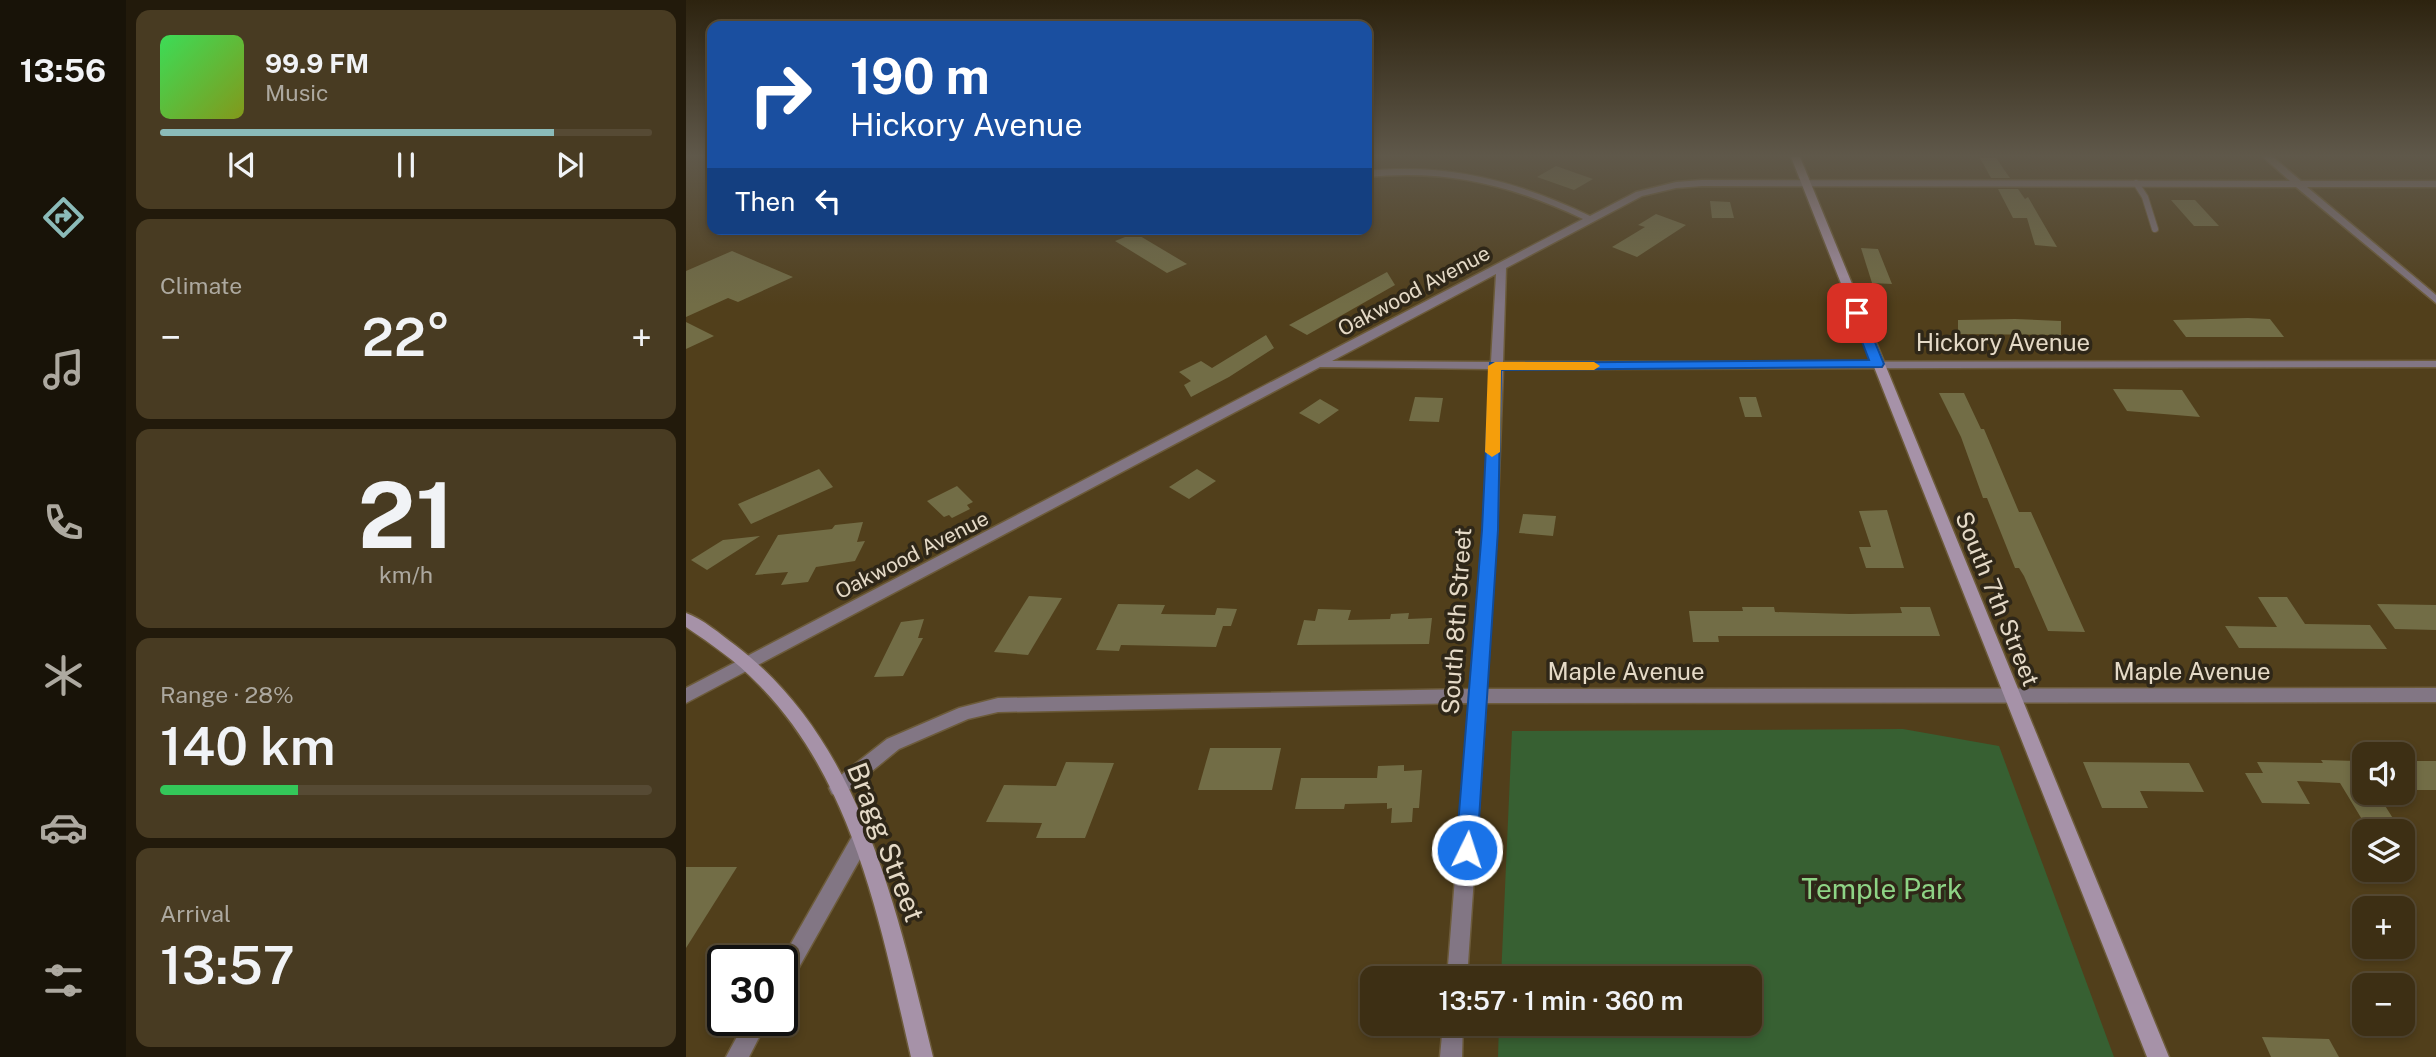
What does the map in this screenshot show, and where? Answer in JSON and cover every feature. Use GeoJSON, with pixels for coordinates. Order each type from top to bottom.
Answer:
{"type":"FeatureCollection","features":[{"type":"Feature","properties":{"kind":"street"},"geometry":{"type":"LineString","coordinates":[[1565,206],[1592,219]]}},
{"type":"Feature","properties":{"kind":"street","name":"Oakwood Avenue"},"geometry":{"type":"LineString","coordinates":[[686,696],[1616,206]]}},
{"type":"Feature","properties":{"kind":"street","name":"South 7th Street"},"geometry":{"type":"LineString","coordinates":[[1814,206],[2158,1057]]}},
{"type":"Feature","properties":{"kind":"street"},"geometry":{"type":"LineString","coordinates":[[2325,206],[2436,300]]}},
{"type":"Feature","properties":{"kind":"street","name":"South 8th Street"},"geometry":{"type":"LineString","coordinates":[[1458,966],[1490,530],[1501,267]]}},
{"type":"Feature","properties":{"kind":"street","name":"Hickory Avenue"},"geometry":{"type":"LineString","coordinates":[[1318,364],[2436,364]]}},
{"type":"Feature","properties":{"kind":"street","name":"Bragg Street"},"geometry":{"type":"LineString","coordinates":[[686,619],[728,647],[773,689],[807,732],[838,788],[861,839],[888,916],[922,1057]]}},
{"type":"Feature","properties":{"kind":"street","name":"Maple Avenue"},"geometry":{"type":"LineString","coordinates":[[838,788],[892,744],[965,713],[998,705],[1479,696],[2436,695]]}},
{"type":"Feature","properties":{"kind":"street"},"geometry":{"type":"LineString","coordinates":[[798,950],[861,839]]}},
{"type":"Feature","properties":{"kind":"street"},"geometry":{"type":"LineString","coordinates":[[737,1057],[749,1036]]}},
{"type":"Feature","properties":{"kind":"street"},"geometry":{"type":"LineString","coordinates":[[1451,1057],[1452,1036]]}},
{"type":"Feature","properties":{"kind":"lane"},"geometry":{"type":"LineString","coordinates":[[2149,206],[2155,229]]}},
{"type":"Feature","properties":{"kind":"green space","name":"Temple Park"},"geometry":{"type":"Polygon","coordinates":[[[1903,729],[1999,746],[2114,1057],[1498,1057],[1499,1036],[1762,1036],[1762,966],[1502,966],[1512,731],[1903,729]]]}},
{"type":"Feature","properties":{"kind":"building"},"geometry":{"type":"Polygon","coordinates":[[[1711,206],[1731,206],[1734,218],[1712,218],[1711,206]]]}},
{"type":"Feature","properties":{"kind":"building"},"geometry":{"type":"Polygon","coordinates":[[[2007,206],[2033,206],[2057,247],[2035,245],[2027,218],[2013,218],[2007,206]]]}},
{"type":"Feature","properties":{"kind":"building"},"geometry":{"type":"Polygon","coordinates":[[[2177,206],[2201,206],[2219,226],[2194,226],[2177,206]]]}},
{"type":"Feature","properties":{"kind":"building"},"geometry":{"type":"Polygon","coordinates":[[[1656,214],[1686,225],[1637,257],[1612,247],[1645,227],[1638,225],[1656,214]]]}},
{"type":"Feature","properties":{"kind":"building"},"geometry":{"type":"Polygon","coordinates":[[[1138,235],[1187,264],[1167,273],[1115,241],[1138,235]]]}},
{"type":"Feature","properties":{"kind":"building"},"geometry":{"type":"Polygon","coordinates":[[[1861,248],[1878,249],[1892,284],[1872,283],[1861,248]]]}},
{"type":"Feature","properties":{"kind":"building"},"geometry":{"type":"Polygon","coordinates":[[[732,251],[793,277],[738,302],[728,298],[686,317],[686,271],[732,251]]]}},
{"type":"Feature","properties":{"kind":"building"},"geometry":{"type":"Polygon","coordinates":[[[1387,272],[1395,285],[1307,335],[1289,325],[1387,272]]]}},
{"type":"Feature","properties":{"kind":"building"},"geometry":{"type":"Polygon","coordinates":[[[2270,319],[2284,337],[2186,337],[2173,320],[2270,319]]]}},
{"type":"Feature","properties":{"kind":"building"},"geometry":{"type":"Polygon","coordinates":[[[1958,320],[2061,321],[2061,335],[1958,334],[1958,320]]]}},
{"type":"Feature","properties":{"kind":"building"},"geometry":{"type":"Polygon","coordinates":[[[686,322],[714,336],[686,349],[686,322]]]}},
{"type":"Feature","properties":{"kind":"building"},"geometry":{"type":"Polygon","coordinates":[[[1266,335],[1274,348],[1191,397],[1184,385],[1191,381],[1179,372],[1201,361],[1212,368],[1266,335]]]}},
{"type":"Feature","properties":{"kind":"building"},"geometry":{"type":"Polygon","coordinates":[[[2113,389],[2182,390],[2200,417],[2127,411],[2113,389]]]}},
{"type":"Feature","properties":{"kind":"building"},"geometry":{"type":"Polygon","coordinates":[[[1939,393],[1964,393],[1981,429],[1984,429],[2019,512],[2031,512],[2085,632],[2048,631],[2024,576],[2019,568],[2015,568],[1987,498],[1983,498],[1961,437],[1939,393]]]}},
{"type":"Feature","properties":{"kind":"building"},"geometry":{"type":"Polygon","coordinates":[[[1415,397],[1443,398],[1439,422],[1409,421],[1415,397]]]}},
{"type":"Feature","properties":{"kind":"building"},"geometry":{"type":"Polygon","coordinates":[[[1739,397],[1756,397],[1762,417],[1745,417],[1739,397]]]}},
{"type":"Feature","properties":{"kind":"building"},"geometry":{"type":"Polygon","coordinates":[[[1320,399],[1339,410],[1319,424],[1299,413],[1320,399]]]}},
{"type":"Feature","properties":{"kind":"building"},"geometry":{"type":"Polygon","coordinates":[[[819,469],[833,487],[751,524],[738,504],[819,469]]]}},
{"type":"Feature","properties":{"kind":"building"},"geometry":{"type":"Polygon","coordinates":[[[1197,469],[1216,481],[1189,499],[1169,487],[1197,469]]]}},
{"type":"Feature","properties":{"kind":"building"},"geometry":{"type":"Polygon","coordinates":[[[957,486],[973,502],[967,505],[970,509],[952,518],[949,515],[944,517],[927,501],[957,486]]]}},
{"type":"Feature","properties":{"kind":"building"},"geometry":{"type":"Polygon","coordinates":[[[1887,510],[1904,568],[1866,568],[1859,547],[1871,547],[1859,511],[1887,510]]]}},
{"type":"Feature","properties":{"kind":"building"},"geometry":{"type":"Polygon","coordinates":[[[1523,514],[1556,516],[1553,536],[1519,533],[1523,514]]]}},
{"type":"Feature","properties":{"kind":"building"},"geometry":{"type":"Polygon","coordinates":[[[863,522],[857,542],[865,541],[855,561],[816,567],[808,582],[781,585],[788,572],[755,575],[778,535],[832,529],[835,525],[863,522]]]}},
{"type":"Feature","properties":{"kind":"building"},"geometry":{"type":"Polygon","coordinates":[[[760,536],[707,570],[691,560],[723,540],[760,536]]]}},
{"type":"Feature","properties":{"kind":"building"},"geometry":{"type":"Polygon","coordinates":[[[1029,596],[1062,598],[1028,655],[994,652],[1029,596]]]}},
{"type":"Feature","properties":{"kind":"building"},"geometry":{"type":"Polygon","coordinates":[[[2258,597],[2287,597],[2305,624],[2370,625],[2387,649],[2239,648],[2225,626],[2277,627],[2258,597]]]}},
{"type":"Feature","properties":{"kind":"building"},"geometry":{"type":"Polygon","coordinates":[[[1118,604],[1165,605],[1161,614],[1215,615],[1217,608],[1237,609],[1231,626],[1223,626],[1216,647],[1121,645],[1119,651],[1096,650],[1118,604]]]}},
{"type":"Feature","properties":{"kind":"building"},"geometry":{"type":"Polygon","coordinates":[[[2377,604],[2436,605],[2436,630],[2395,629],[2377,604]]]}},
{"type":"Feature","properties":{"kind":"building"},"geometry":{"type":"Polygon","coordinates":[[[1742,607],[1774,607],[1775,612],[1850,614],[1902,613],[1900,607],[1930,607],[1940,636],[1718,636],[1719,642],[1693,642],[1689,611],[1743,611],[1742,607]]]}},
{"type":"Feature","properties":{"kind":"building"},"geometry":{"type":"Polygon","coordinates":[[[1318,609],[1351,610],[1348,620],[1390,619],[1391,614],[1409,613],[1408,619],[1432,618],[1429,644],[1297,645],[1304,620],[1315,621],[1318,609]]]}},
{"type":"Feature","properties":{"kind":"building"},"geometry":{"type":"Polygon","coordinates":[[[924,619],[918,638],[923,638],[903,676],[874,677],[901,622],[924,619]]]}},
{"type":"Feature","properties":{"kind":"building"},"geometry":{"type":"Polygon","coordinates":[[[1210,748],[1281,748],[1272,790],[1198,790],[1210,748]]]}},
{"type":"Feature","properties":{"kind":"building"},"geometry":{"type":"Polygon","coordinates":[[[2415,759],[2436,761],[2436,790],[2415,790],[2415,759]]]}},
{"type":"Feature","properties":{"kind":"building"},"geometry":{"type":"Polygon","coordinates":[[[2321,760],[2352,761],[2352,803],[2340,783],[2297,781],[2310,804],[2262,803],[2245,773],[2263,773],[2257,762],[2323,763],[2321,760]]]}},
{"type":"Feature","properties":{"kind":"building"},"geometry":{"type":"Polygon","coordinates":[[[1066,762],[1114,763],[1085,838],[1036,838],[1042,823],[986,822],[1004,785],[1056,786],[1066,762]]]}},
{"type":"Feature","properties":{"kind":"building"},"geometry":{"type":"Polygon","coordinates":[[[2083,762],[2189,763],[2204,792],[2140,791],[2148,808],[2102,808],[2083,762]]]}},
{"type":"Feature","properties":{"kind":"building"},"geometry":{"type":"Polygon","coordinates":[[[1404,765],[1404,771],[1422,770],[1419,808],[1413,808],[1412,822],[1391,823],[1392,808],[1387,809],[1387,803],[1345,804],[1344,809],[1295,809],[1301,778],[1377,778],[1378,766],[1404,765]]]}},
{"type":"Feature","properties":{"kind":"building"},"geometry":{"type":"Polygon","coordinates":[[[2353,805],[2385,805],[2393,819],[2362,819],[2353,805]]]}},
{"type":"Feature","properties":{"kind":"building"},"geometry":{"type":"Polygon","coordinates":[[[686,867],[737,867],[686,948],[686,867]]]}},
{"type":"Feature","properties":{"kind":"building"},"geometry":{"type":"Polygon","coordinates":[[[2262,1037],[2329,1039],[2339,1057],[2271,1057],[2262,1037]]]}},
{"type":"Feature","properties":{"kind":"slow traffic"},"geometry":{"type":"LineString","coordinates":[[1492,452],[1495,366],[1594,366]]}},
{"type":"Feature","properties":{"kind":"route"},"geometry":{"type":"LineString","coordinates":[[1467,850],[1490,530],[1495,366],[1877,364],[1857,313]]}}]}
